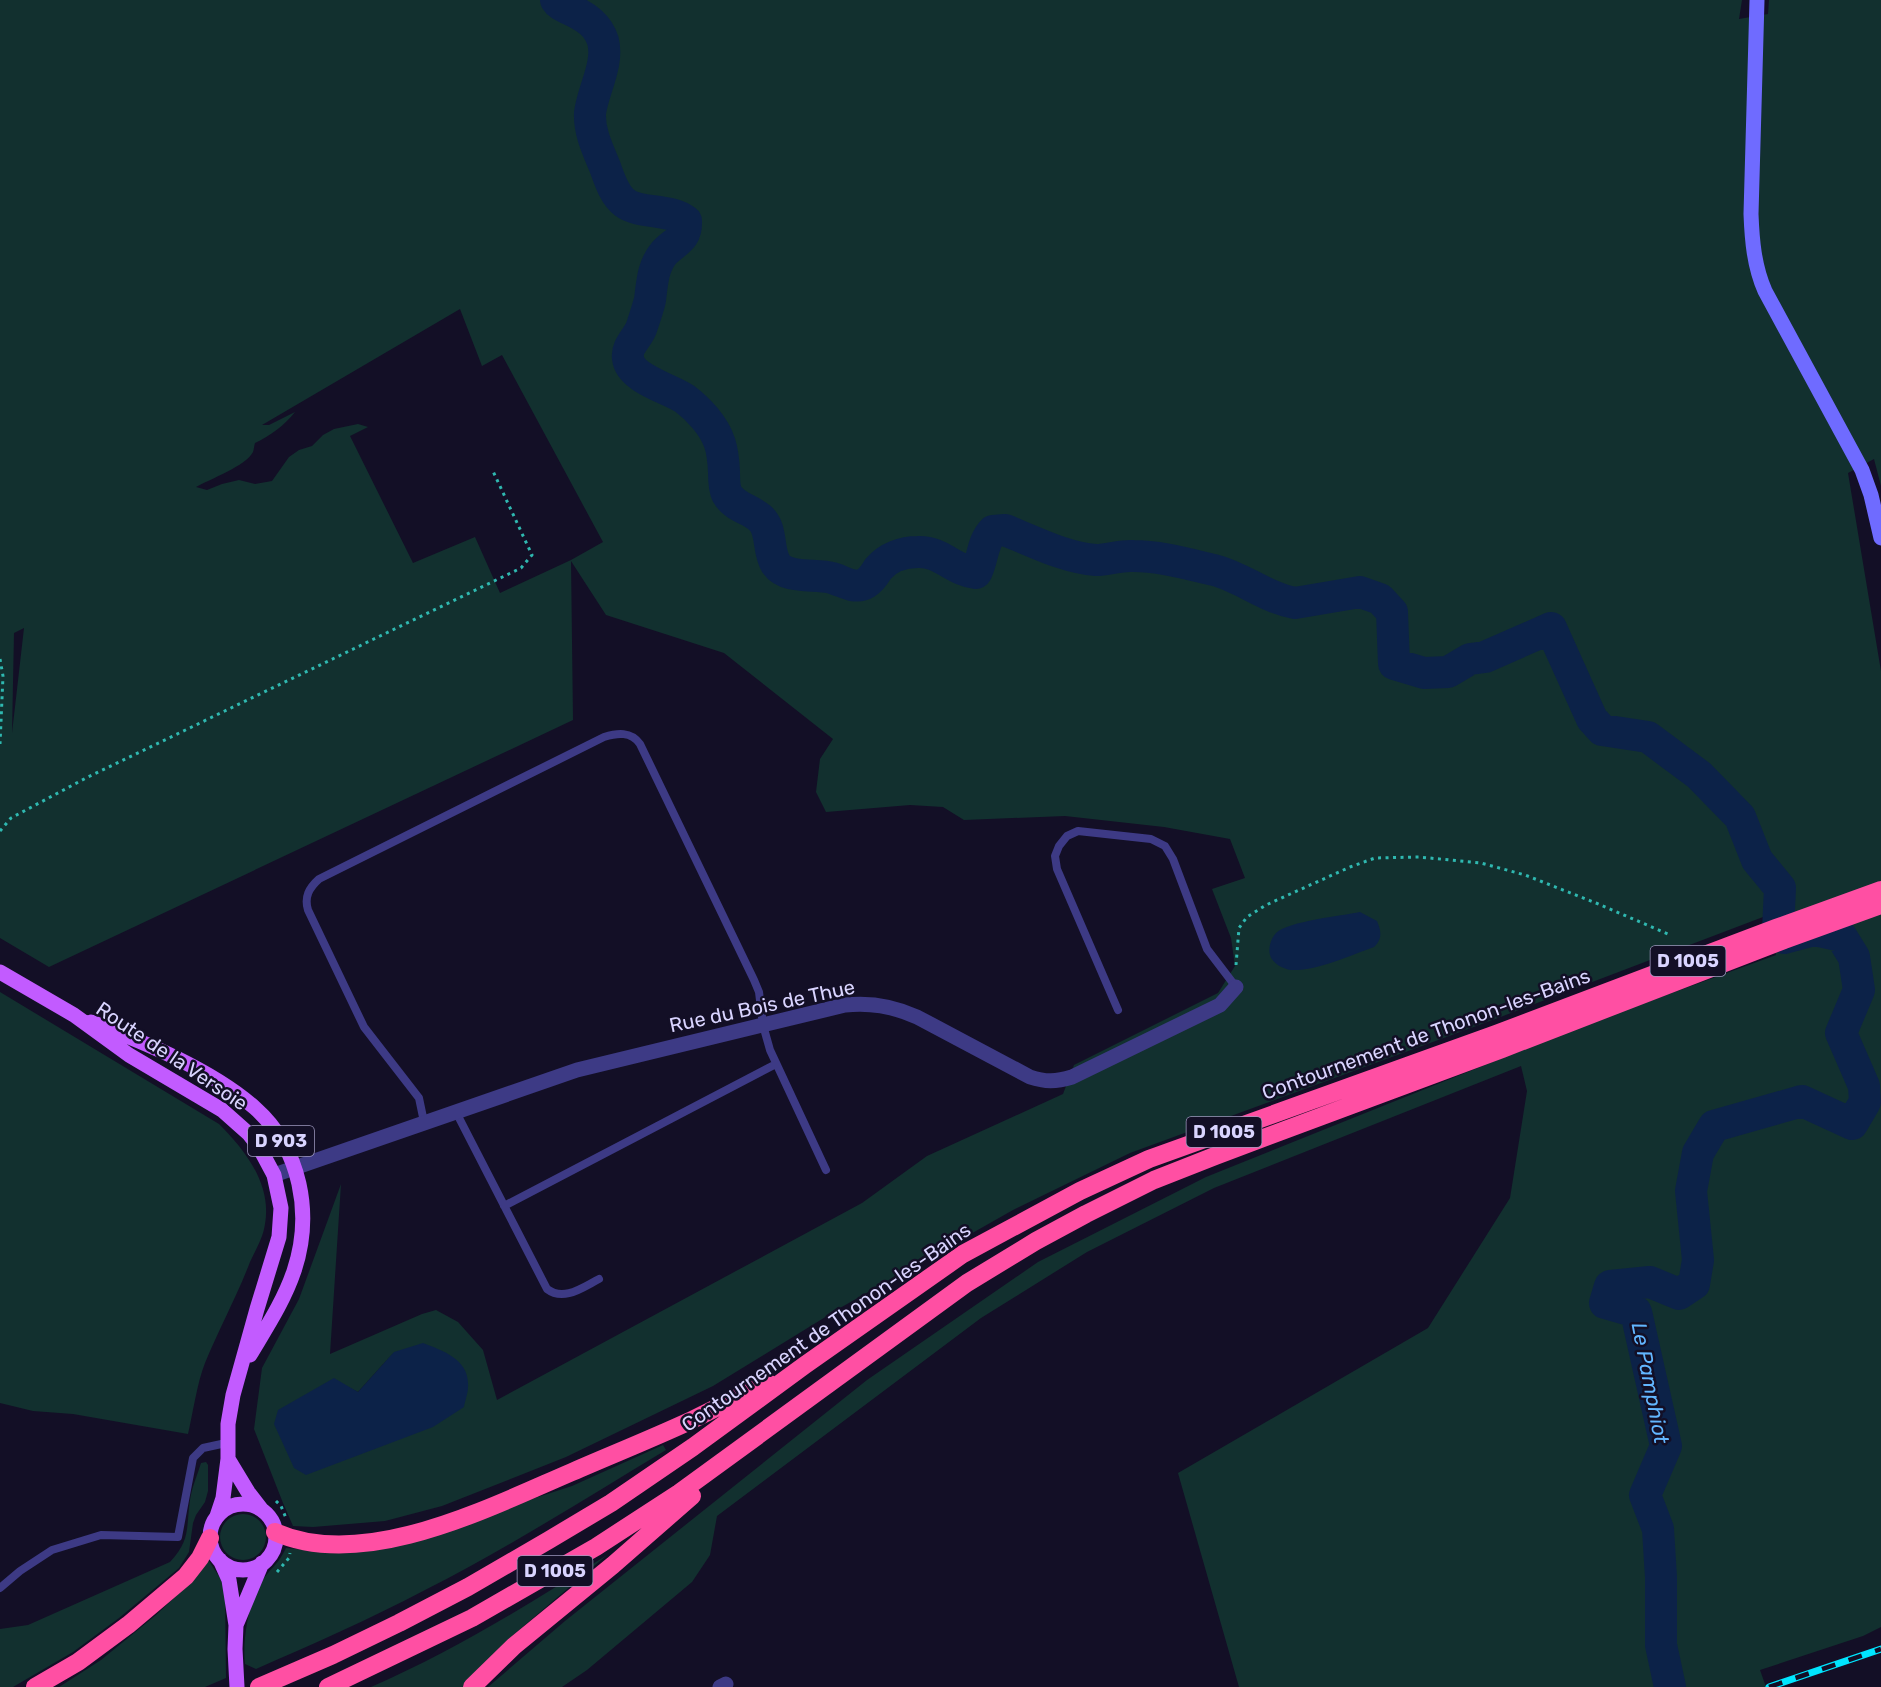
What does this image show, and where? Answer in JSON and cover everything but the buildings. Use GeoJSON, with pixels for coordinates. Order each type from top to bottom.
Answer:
{"type":"FeatureCollection","features":[{"type":"Feature","properties":{"kind":"highway","name":"Contournement de Thonon-les-Bains"},"geometry":{"type":"LineString","coordinates":[[328,1687],[472,1618],[596,1547],[679,1494],[967,1283],[1086,1214],[1154,1180],[1776,928],[1881,890]]}},
{"type":"Feature","properties":{"kind":"highway","name":"Contournement de Thonon-les-Bains"},"geometry":{"type":"LineString","coordinates":[[259,1687],[399,1623],[468,1587],[611,1503],[693,1448],[805,1365],[963,1254],[1080,1191],[1149,1159],[1499,1041],[1881,905]]}},
{"type":"Feature","properties":{"kind":"highway"},"geometry":{"type":"LineString","coordinates":[[275,1532],[305,1542],[354,1544],[393,1538],[446,1524],[689,1421],[805,1365]]}},
{"type":"Feature","properties":{"kind":"highway"},"geometry":{"type":"LineString","coordinates":[[472,1687],[514,1646],[613,1565],[767,1430]]}},
{"type":"Feature","properties":{"kind":"highway"},"geometry":{"type":"LineString","coordinates":[[35,1687],[78,1662],[128,1625],[186,1576],[210,1538]]}},
{"type":"Feature","properties":{"kind":"main road","name":"Route de la Versoie"},"geometry":{"type":"LineString","coordinates":[[0,972],[74,1015],[115,1046],[222,1110],[237,1122],[259,1147],[274,1175],[281,1208],[279,1237],[249,1334],[232,1402],[226,1443],[228,1459],[223,1498],[213,1522],[210,1538]]}},
{"type":"Feature","properties":{"kind":"main road","name":"Route de la Versoie"},"geometry":{"type":"LineString","coordinates":[[74,1015],[143,1042],[237,1094],[272,1126],[295,1167],[303,1210],[299,1254],[283,1297],[241,1369]]}},
{"type":"Feature","properties":{"kind":"main road","name":"Route de la Versoie"},"geometry":{"type":"LineString","coordinates":[[228,1459],[248,1492],[271,1520],[275,1532]]}},
{"type":"Feature","properties":{"kind":"main road"},"geometry":{"type":"LineString","coordinates":[[217,1516],[236,1505],[250,1504],[262,1510]]}},
{"type":"Feature","properties":{"kind":"main road"},"geometry":{"type":"LineString","coordinates":[[236,1625],[262,1563],[271,1553],[275,1532]]}},
{"type":"Feature","properties":{"kind":"main road"},"geometry":{"type":"LineString","coordinates":[[210,1538],[211,1546],[229,1580],[236,1625],[237,1687]]}},
{"type":"Feature","properties":{"kind":"main road"},"geometry":{"type":"LineString","coordinates":[[220,1560],[234,1568],[242,1569],[249,1569],[262,1563]]}},
{"type":"Feature","properties":{"kind":"street"},"geometry":{"type":"LineString","coordinates":[[1757,0],[1751,214],[1753,249],[1760,279],[1862,470],[1871,495],[1881,538]]}},
{"type":"Feature","properties":{"kind":"street","name":"Rue du Bois de Thue"},"geometry":{"type":"LineString","coordinates":[[274,1175],[577,1070],[844,1005],[864,1004],[890,1007],[917,1017],[1020,1073],[1050,1082],[1072,1077],[1220,1005],[1236,987]]}},
{"type":"Feature","properties":{"kind":"lane"},"geometry":{"type":"LineString","coordinates":[[424,1122],[419,1098],[364,1028],[308,910],[306,903],[309,889],[319,879],[609,736],[621,734],[635,738],[640,744],[756,986],[770,1050],[826,1170]]}},
{"type":"Feature","properties":{"kind":"lane"},"geometry":{"type":"LineString","coordinates":[[1118,1010],[1057,869],[1055,856],[1059,846],[1066,836],[1078,831],[1151,839],[1165,846],[1173,859],[1207,949],[1236,987]]}},
{"type":"Feature","properties":{"kind":"lane"},"geometry":{"type":"LineString","coordinates":[[504,1206],[776,1064]]}},
{"type":"Feature","properties":{"kind":"lane"},"geometry":{"type":"LineString","coordinates":[[456,1111],[547,1289],[560,1295],[568,1294],[599,1279]]}},
{"type":"Feature","properties":{"kind":"lane"},"geometry":{"type":"LineString","coordinates":[[0,1588],[20,1571],[52,1550],[101,1535],[178,1537],[194,1458],[203,1448],[226,1443]]}},
{"type":"Feature","properties":{"kind":"path"},"geometry":{"type":"LineString","coordinates":[[0,831],[11,818],[86,778],[521,568],[532,555],[492,469]]}},
{"type":"Feature","properties":{"kind":"path"},"geometry":{"type":"LineString","coordinates":[[0,659],[3,676],[0,744]]}},
{"type":"Feature","properties":{"kind":"path"},"geometry":{"type":"LineString","coordinates":[[1236,987],[1239,928],[1247,917],[1266,905],[1375,858],[1419,857],[1480,863],[1525,875],[1668,934]]}},
{"type":"Feature","properties":{"kind":"green space"},"geometry":{"type":"Polygon","coordinates":[[[0,0],[1742,0],[1739,19],[1768,14],[1769,0],[1881,0],[1881,486],[1874,459],[1848,473],[1881,671],[1881,1627],[1863,1636],[1760,1670],[1766,1687],[1239,1687],[1178,1473],[1428,1328],[1510,1198],[1527,1091],[1521,1066],[1214,1188],[1087,1252],[981,1318],[717,1516],[710,1555],[692,1582],[587,1670],[562,1687],[488,1687],[565,1621],[867,1380],[1038,1262],[1206,1177],[1587,1024],[1776,955],[1763,917],[1490,1021],[1130,1153],[1013,1210],[840,1308],[713,1386],[566,1457],[442,1506],[385,1521],[313,1527],[293,1526],[254,1429],[262,1368],[299,1299],[341,1184],[330,1354],[436,1310],[458,1322],[483,1350],[497,1400],[862,1203],[927,1156],[1063,1094],[1074,1065],[1218,993],[1235,966],[1231,938],[1212,889],[1245,878],[1230,839],[1164,827],[1065,816],[964,820],[943,807],[910,805],[826,812],[816,792],[820,759],[833,739],[724,653],[606,615],[571,561],[573,720],[49,967],[0,938],[0,0]],[[460,309],[262,425],[269,425],[295,412],[277,430],[255,443],[253,452],[243,462],[196,487],[207,490],[239,480],[255,484],[272,481],[289,457],[299,450],[312,446],[323,435],[334,429],[358,424],[368,427],[350,436],[413,563],[475,537],[500,593],[571,560],[603,542],[502,355],[482,366],[460,309]],[[24,628],[14,633],[12,733],[24,628]],[[394,1352],[358,1392],[348,1387],[294,1468],[394,1352]]]}},
{"type":"Feature","properties":{"kind":"green space"},"geometry":{"type":"Polygon","coordinates":[[[0,992],[219,1124],[247,1157],[260,1182],[266,1209],[263,1234],[202,1371],[188,1434],[73,1414],[33,1411],[0,1403],[0,992]]]}},
{"type":"Feature","properties":{"kind":"green space"},"geometry":{"type":"Polygon","coordinates":[[[663,1445],[666,1450],[456,1574],[362,1621],[256,1669],[245,1664],[246,1631],[254,1596],[286,1548],[322,1551],[483,1515],[572,1486],[663,1445]]]}},
{"type":"Feature","properties":{"kind":"green space"},"geometry":{"type":"Polygon","coordinates":[[[206,1462],[208,1491],[205,1502],[193,1523],[189,1552],[179,1568],[119,1618],[73,1652],[13,1687],[0,1687],[0,1629],[28,1625],[170,1562],[185,1540],[192,1491],[201,1463],[206,1462]]]}},
{"type":"Feature","properties":{"kind":"green space"},"geometry":{"type":"Polygon","coordinates":[[[243,1514],[259,1521],[266,1537],[259,1553],[243,1560],[227,1553],[220,1537],[227,1521],[243,1514]]]}},
{"type":"Feature","properties":{"kind":"green space"},"geometry":{"type":"Polygon","coordinates":[[[607,1555],[512,1636],[463,1687],[371,1687],[462,1642],[607,1555]]]}},
{"type":"Feature","properties":{"kind":"green space"},"geometry":{"type":"Polygon","coordinates":[[[207,1558],[225,1589],[226,1678],[205,1687],[59,1687],[101,1660],[156,1615],[193,1580],[207,1558]]]}},
{"type":"Feature","properties":{"kind":"water"},"geometry":{"type":"Polygon","coordinates":[[[1360,912],[1377,921],[1380,934],[1379,941],[1374,947],[1333,962],[1301,970],[1285,968],[1271,958],[1269,949],[1271,940],[1283,929],[1303,922],[1360,912]]]}},
{"type":"Feature","properties":{"kind":"water"},"geometry":{"type":"Polygon","coordinates":[[[423,1343],[447,1353],[465,1370],[468,1378],[468,1392],[464,1407],[433,1427],[306,1475],[294,1468],[274,1424],[278,1410],[334,1378],[358,1392],[394,1352],[423,1343]]]}},
{"type":"Feature","properties":{"kind":"waterway","name":"Le Pamphiot"},"geometry":{"type":"LineString","coordinates":[[556,0],[560,5],[591,22],[603,41],[604,59],[590,120],[594,141],[615,191],[621,200],[638,209],[671,214],[686,221],[685,232],[664,253],[655,269],[644,319],[629,349],[630,365],[643,378],[685,399],[710,425],[722,450],[727,494],[734,502],[756,515],[764,523],[773,558],[781,569],[794,574],[832,578],[858,586],[868,582],[891,558],[918,552],[934,555],[961,569],[976,573],[989,535],[993,531],[1005,530],[1084,559],[1143,556],[1214,570],[1234,577],[1274,597],[1295,603],[1360,592],[1380,599],[1392,612],[1394,664],[1424,673],[1448,672],[1470,659],[1485,657],[1551,628],[1592,719],[1602,730],[1648,737],[1699,775],[1740,817],[1757,860],[1780,888],[1778,930],[1784,938],[1814,930],[1841,936],[1854,957],[1859,990],[1841,1033],[1864,1086],[1865,1102],[1852,1124],[1802,1101],[1714,1126],[1698,1153],[1691,1191],[1698,1260],[1694,1284],[1679,1294],[1650,1282],[1610,1286],[1605,1303],[1636,1312],[1666,1446],[1645,1495],[1658,1529],[1661,1645],[1670,1687]]}},
{"type":"Feature","properties":{"kind":"railway"},"geometry":{"type":"LineString","coordinates":[[1769,1687],[1881,1649]]}}]}
